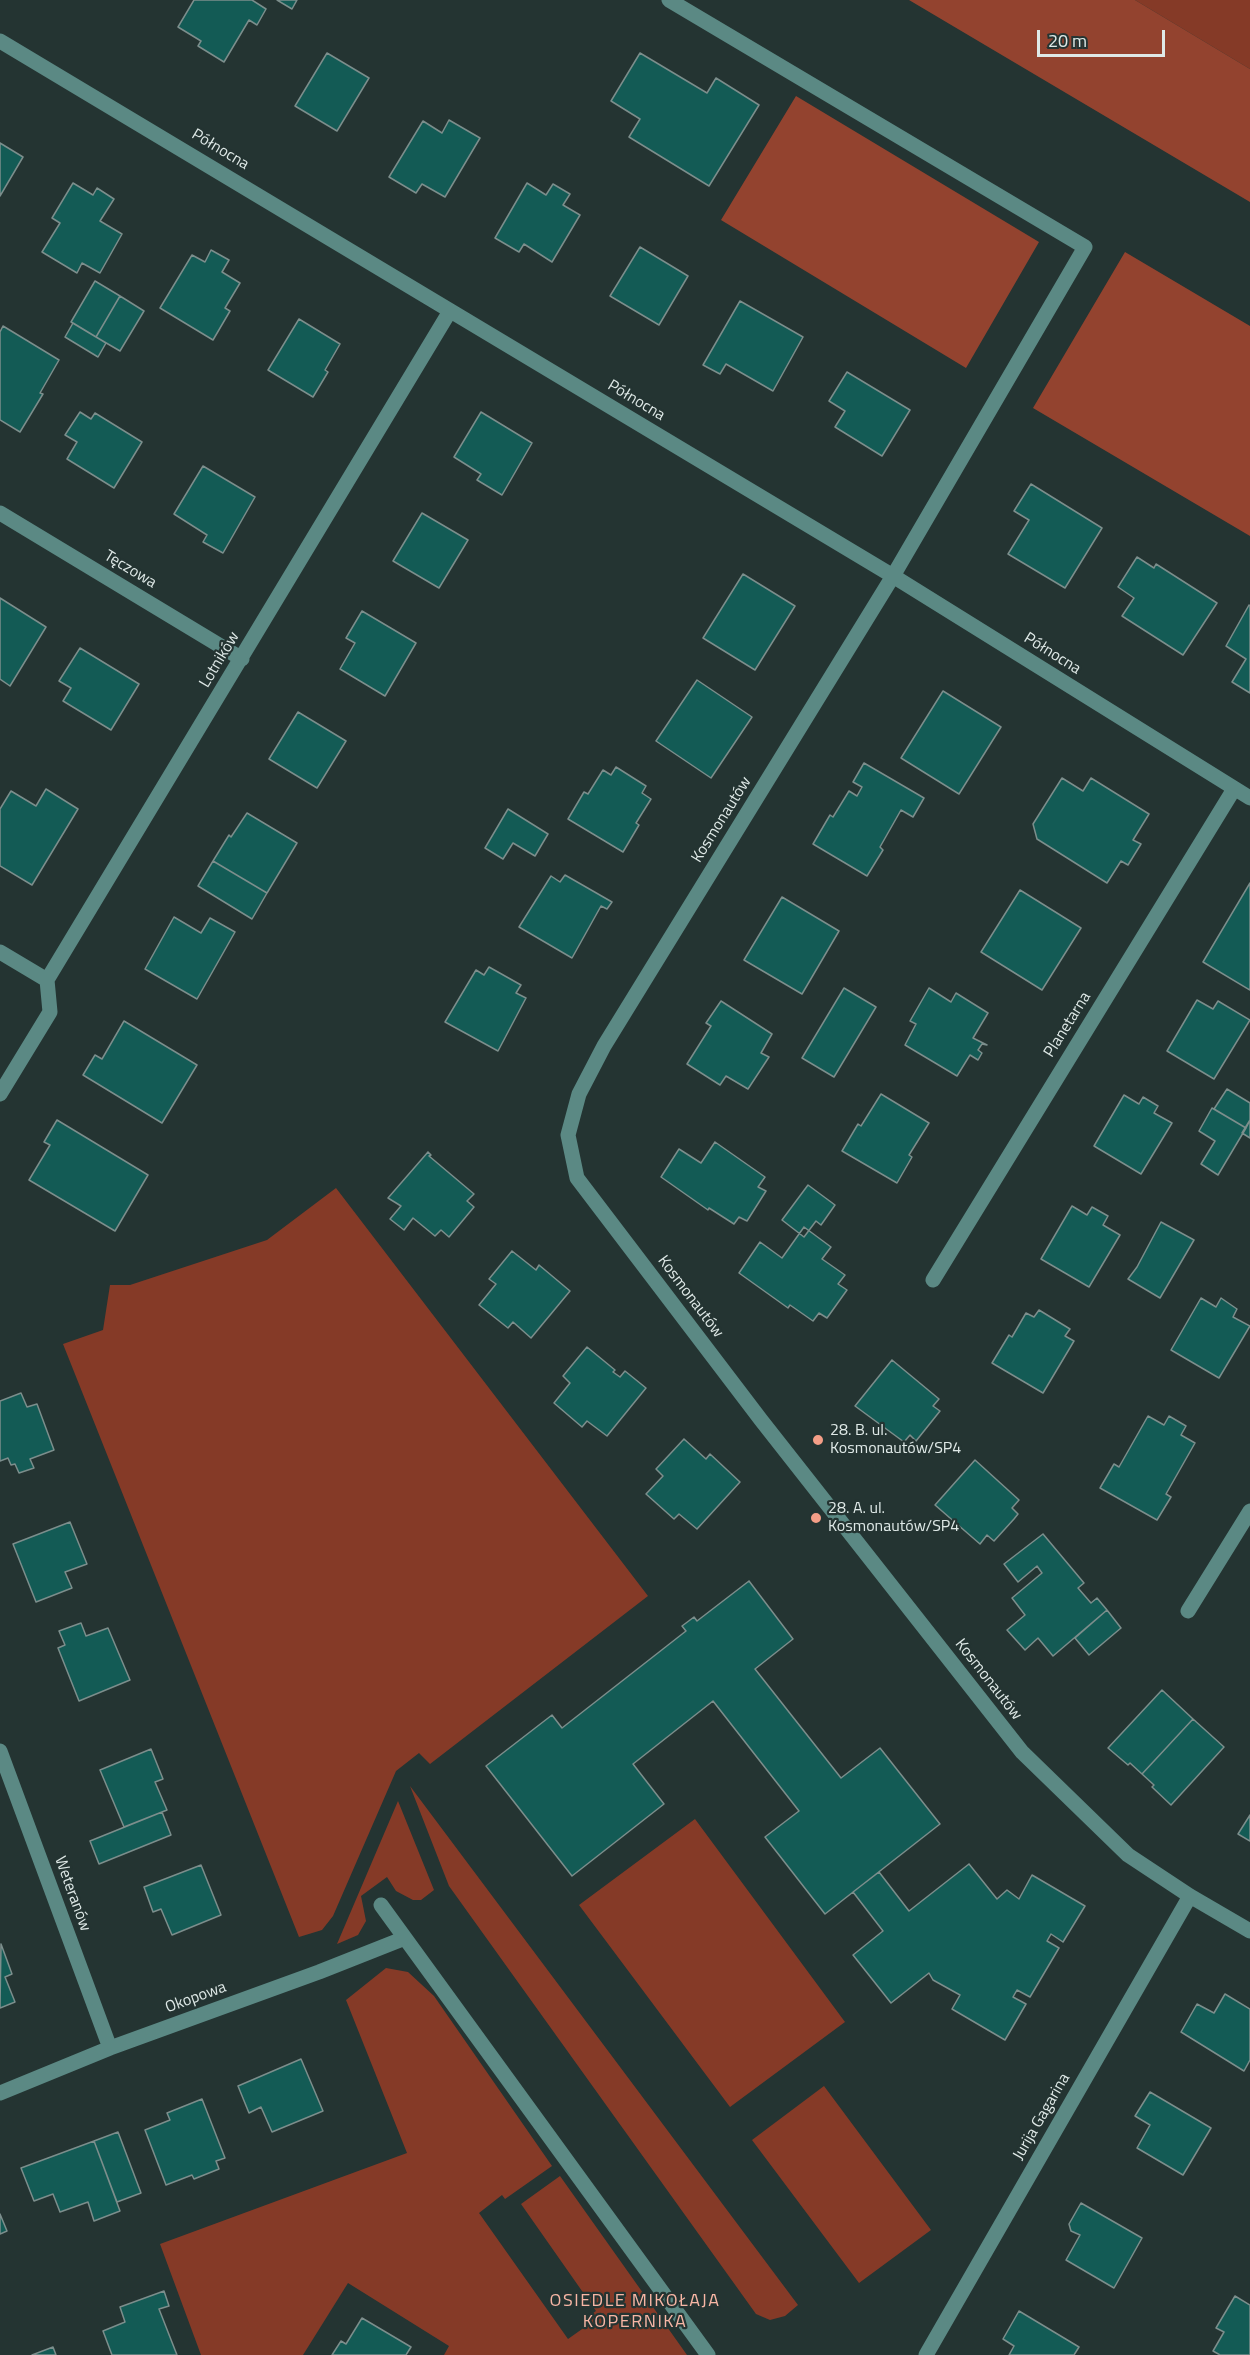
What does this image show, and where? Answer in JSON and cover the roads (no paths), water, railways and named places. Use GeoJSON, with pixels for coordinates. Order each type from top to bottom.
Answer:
{"type":"FeatureCollection","features":[{"type":"Feature","properties":{"kind":"street","name":"Kosmonautów"},"geometry":{"type":"LineString","coordinates":[[669,0],[1084,247],[893,576],[604,1046],[579,1094],[568,1135],[577,1178],[754,1411],[1022,1752],[1128,1855],[1190,1896],[1250,1931]]}},
{"type":"Feature","properties":{"kind":"street","name":"Północna"},"geometry":{"type":"LineString","coordinates":[[0,41],[893,576],[1250,798]]}},
{"type":"Feature","properties":{"kind":"street","name":"Lotników"},"geometry":{"type":"LineString","coordinates":[[47,980],[450,311]]}},
{"type":"Feature","properties":{"kind":"street","name":"Tęczowa"},"geometry":{"type":"LineString","coordinates":[[0,513],[243,658]]}},
{"type":"Feature","properties":{"kind":"street","name":"Planetarna"},"geometry":{"type":"LineString","coordinates":[[933,1280],[1234,789]]}},
{"type":"Feature","properties":{"kind":"street"},"geometry":{"type":"LineString","coordinates":[[0,952],[47,980],[50,1012],[0,1094]]}},
{"type":"Feature","properties":{"kind":"street"},"geometry":{"type":"LineString","coordinates":[[1188,1611],[1250,1511]]}},
{"type":"Feature","properties":{"kind":"street","name":"Weteranów"},"geometry":{"type":"LineString","coordinates":[[0,1751],[110,2048]]}},
{"type":"Feature","properties":{"kind":"street","name":"Jurija Gagarina"},"geometry":{"type":"LineString","coordinates":[[926,2355],[1190,1896]]}},
{"type":"Feature","properties":{"kind":"street"},"geometry":{"type":"LineString","coordinates":[[381,1905],[708,2355]]}},
{"type":"Feature","properties":{"kind":"street","name":"Okopowa"},"geometry":{"type":"LineString","coordinates":[[0,2093],[110,2048],[319,1972],[405,1938]]}},
{"type":"Feature","properties":{"kind":"place","name":"28. B. ul. Kosmonautów/SP4"},"geometry":{"type":"Point","coordinates":[818,1440]}},
{"type":"Feature","properties":{"kind":"place","name":"28. A. ul. Kosmonautów/SP4"},"geometry":{"type":"Point","coordinates":[816,1518]}},
{"type":"Feature","properties":{"kind":"district","name":"OSIEDLE MIKOŁAJA KOPERNIKA"},"geometry":{"type":"Point","coordinates":[635,2312]}}]}
